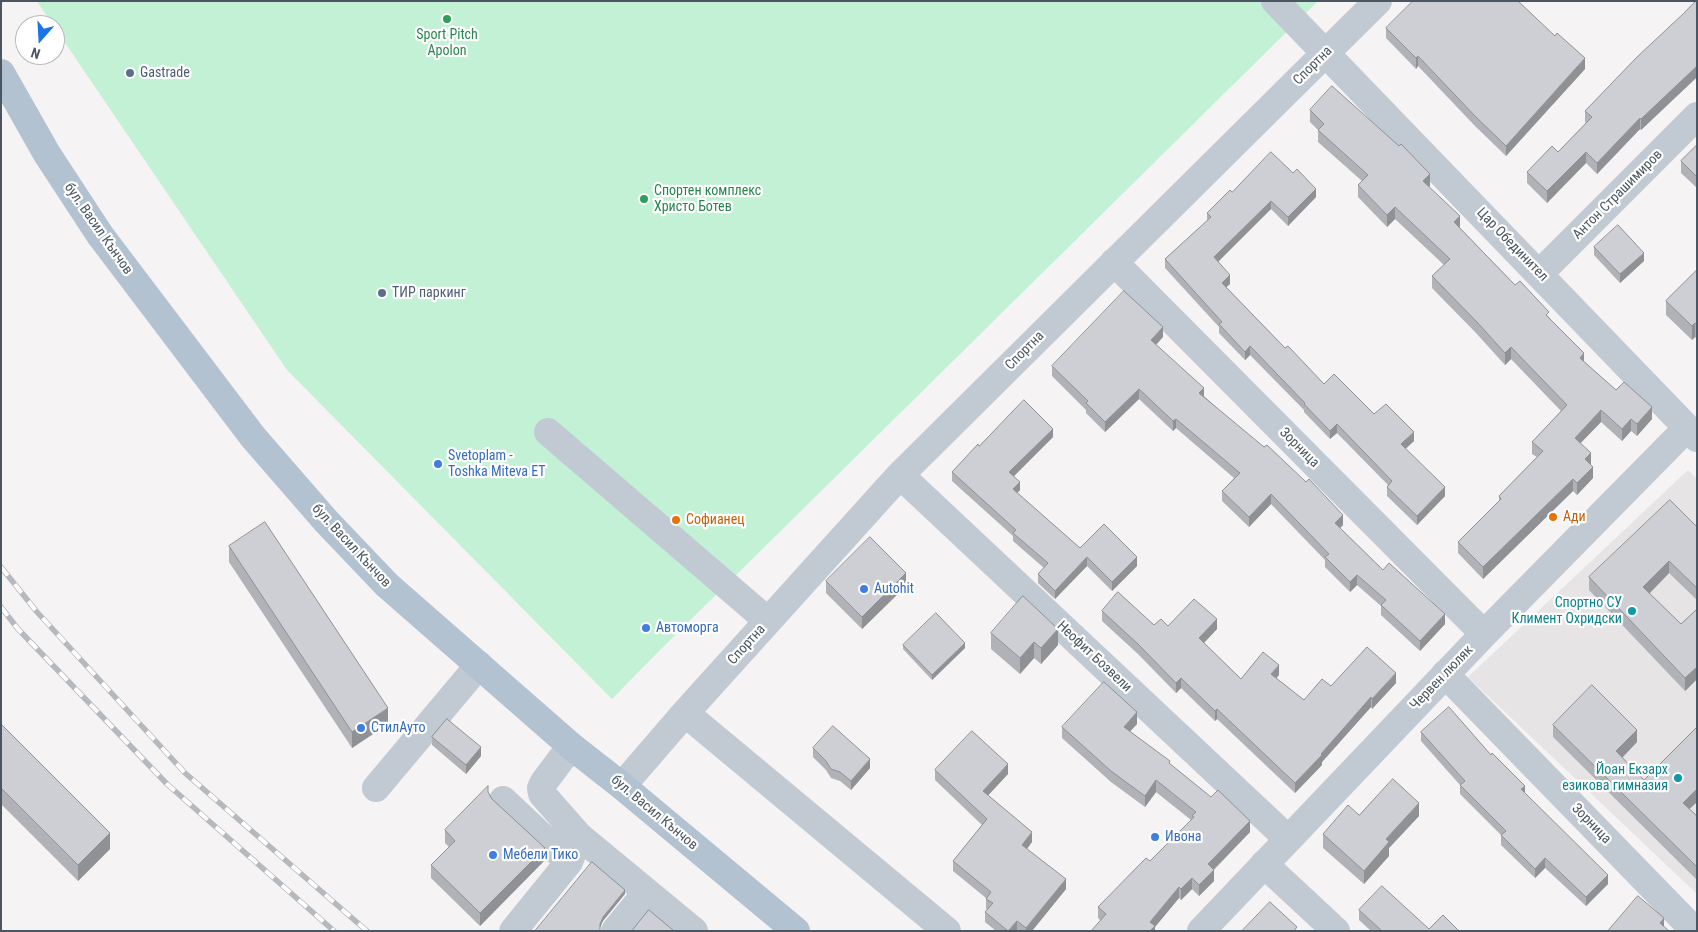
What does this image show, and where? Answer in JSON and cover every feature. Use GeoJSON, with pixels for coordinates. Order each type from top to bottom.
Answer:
{"type":"FeatureCollection","features":[{"type":"Feature","properties":{"kind":"main road","name":"бул. Васил Кънчов"},"geometry":{"type":"LineString","coordinates":[[1,73],[47,154],[100,235],[253,437],[326,521],[387,585],[571,746],[796,931]]}},
{"type":"Feature","properties":{"kind":"street","name":"Цар Обединител"},"geometry":{"type":"LineString","coordinates":[[1276,1],[1692,433]]}},
{"type":"Feature","properties":{"kind":"street","name":"Спортна"},"geometry":{"type":"LineString","coordinates":[[622,786],[900,475],[1378,1]]}},
{"type":"Feature","properties":{"kind":"street","name":"Антон Страшимиров"},"geometry":{"type":"LineString","coordinates":[[1539,274],[1697,116]]}},
{"type":"Feature","properties":{"kind":"street","name":"Зорница"},"geometry":{"type":"LineString","coordinates":[[1114,262],[1484,634]]}},
{"type":"Feature","properties":{"kind":"street"},"geometry":{"type":"LineString","coordinates":[[548,432],[768,621]]}},
{"type":"Feature","properties":{"kind":"street","name":"Червен люляк"},"geometry":{"type":"LineString","coordinates":[[1201,931],[1484,634],[1692,433]]}},
{"type":"Feature","properties":{"kind":"street","name":"Неофит Бозвели"},"geometry":{"type":"LineString","coordinates":[[900,475],[1288,839]]}},
{"type":"Feature","properties":{"kind":"street"},"geometry":{"type":"LineString","coordinates":[[376,788],[479,665]]}},
{"type":"Feature","properties":{"kind":"street","name":"Зорница"},"geometry":{"type":"LineString","coordinates":[[1446,674],[1696,931]]}},
{"type":"Feature","properties":{"kind":"street"},"geometry":{"type":"LineString","coordinates":[[685,714],[948,931]]}},
{"type":"Feature","properties":{"kind":"street"},"geometry":{"type":"LineString","coordinates":[[571,746],[544,782],[541,788],[542,794],[580,836],[694,931]]}},
{"type":"Feature","properties":{"kind":"street"},"geometry":{"type":"LineString","coordinates":[[503,800],[569,862]]}},
{"type":"Feature","properties":{"kind":"street"},"geometry":{"type":"LineString","coordinates":[[513,931],[569,862],[580,836]]}},
{"type":"Feature","properties":{"kind":"street"},"geometry":{"type":"LineString","coordinates":[[1264,864],[1336,931]]}},
{"type":"Feature","properties":{"kind":"street"},"geometry":{"type":"LineString","coordinates":[[615,931],[647,892]]}},
{"type":"Feature","properties":{"kind":"shaded area"},"geometry":{"type":"Polygon","coordinates":[[[1688,470],[1697,479],[1697,894],[1468,677],[1688,470]]]}},
{"type":"Feature","properties":{"kind":"green space","name":"Спортен комплекс Христо Ботев"},"geometry":{"type":"Polygon","coordinates":[[[37,1],[1318,1],[612,699],[287,370],[65,43],[65,15],[46,15],[37,1]]]}},
{"type":"Feature","properties":{"kind":"building"},"geometry":{"type":"Polygon","coordinates":[[[1413,1],[1518,1],[1555,36],[1557,33],[1585,58],[1506,146],[1418,56],[1416,58],[1386,28],[1413,1]]]}},
{"type":"Feature","properties":{"kind":"building"},"geometry":{"type":"Polygon","coordinates":[[[1696,1],[1697,67],[1640,118],[1597,163],[1586,152],[1547,191],[1527,172],[1552,146],[1558,152],[1592,117],[1585,111],[1637,57],[1696,1]]]}},
{"type":"Feature","properties":{"kind":"building"},"geometry":{"type":"Polygon","coordinates":[[[1332,86],[1399,146],[1401,144],[1430,174],[1423,181],[1460,216],[1454,222],[1515,285],[1520,281],[1549,312],[1546,315],[1584,353],[1580,358],[1616,390],[1624,382],[1652,407],[1637,424],[1631,419],[1622,429],[1601,410],[1575,438],[1591,453],[1585,459],[1593,467],[1577,483],[1573,479],[1483,567],[1458,542],[1501,499],[1499,496],[1543,451],[1532,442],[1567,405],[1511,347],[1505,353],[1432,276],[1450,259],[1395,207],[1387,215],[1358,185],[1368,175],[1318,130],[1324,124],[1310,110],[1332,86]]]}},
{"type":"Feature","properties":{"kind":"building"},"geometry":{"type":"Polygon","coordinates":[[[1697,145],[1697,177],[1681,161],[1697,145]]]}},
{"type":"Feature","properties":{"kind":"building"},"geometry":{"type":"Polygon","coordinates":[[[1271,152],[1293,173],[1297,169],[1316,189],[1288,217],[1271,201],[1214,257],[1230,275],[1222,283],[1285,348],[1288,346],[1324,384],[1334,374],[1374,414],[1386,404],[1414,432],[1401,444],[1445,487],[1417,516],[1387,487],[1392,481],[1337,424],[1330,431],[1250,346],[1245,352],[1219,324],[1222,322],[1165,259],[1211,217],[1207,213],[1230,190],[1232,192],[1271,152]]]}},
{"type":"Feature","properties":{"kind":"building"},"geometry":{"type":"Polygon","coordinates":[[[1618,225],[1644,253],[1620,274],[1594,247],[1618,225]]]}},
{"type":"Feature","properties":{"kind":"building"},"geometry":{"type":"Polygon","coordinates":[[[1697,270],[1697,325],[1695,323],[1692,326],[1666,301],[1697,270]]]}},
{"type":"Feature","properties":{"kind":"building"},"geometry":{"type":"Polygon","coordinates":[[[1124,291],[1163,327],[1151,340],[1204,388],[1199,393],[1264,447],[1267,445],[1306,482],[1309,479],[1343,515],[1335,523],[1383,570],[1389,563],[1445,614],[1420,641],[1381,605],[1386,600],[1357,575],[1350,582],[1325,557],[1329,554],[1271,494],[1249,517],[1222,491],[1240,473],[1176,419],[1173,421],[1139,389],[1105,422],[1086,403],[1088,401],[1052,366],[1124,291]]]}},
{"type":"Feature","properties":{"kind":"building"},"geometry":{"type":"Polygon","coordinates":[[[1024,400],[1053,429],[1009,472],[1020,482],[1013,489],[1080,548],[1104,524],[1137,557],[1112,582],[1087,557],[1055,591],[1038,574],[1048,563],[1013,533],[1016,530],[952,472],[1024,400]]]}},
{"type":"Feature","properties":{"kind":"building","name":"Спортно СУ Климент Охридски"},"geometry":{"type":"Polygon","coordinates":[[[1670,500],[1697,527],[1697,588],[1669,561],[1643,587],[1681,624],[1697,609],[1697,667],[1685,678],[1589,577],[1670,500]]]}},
{"type":"Feature","properties":{"kind":"building"},"geometry":{"type":"Polygon","coordinates":[[[265,522],[388,708],[352,732],[229,546],[265,522]]]}},
{"type":"Feature","properties":{"kind":"building"},"geometry":{"type":"Polygon","coordinates":[[[870,537],[906,573],[862,617],[826,581],[870,537]]]}},
{"type":"Feature","properties":{"kind":"building"},"geometry":{"type":"Polygon","coordinates":[[[1118,592],[1154,625],[1161,619],[1168,626],[1194,599],[1217,619],[1199,638],[1241,679],[1263,652],[1279,665],[1271,674],[1304,700],[1322,679],[1331,686],[1367,647],[1396,673],[1372,699],[1371,697],[1322,755],[1295,783],[1217,709],[1215,711],[1181,678],[1176,683],[1102,611],[1118,592]]]}},
{"type":"Feature","properties":{"kind":"building"},"geometry":{"type":"Polygon","coordinates":[[[1023,596],[1058,629],[1041,648],[1034,642],[1020,658],[991,633],[1023,596]]]}},
{"type":"Feature","properties":{"kind":"building"},"geometry":{"type":"Polygon","coordinates":[[[936,613],[965,643],[932,675],[903,645],[936,613]]]}},
{"type":"Feature","properties":{"kind":"building"},"geometry":{"type":"Polygon","coordinates":[[[1104,682],[1137,712],[1124,727],[1170,761],[1169,763],[1211,797],[1218,790],[1250,821],[1208,864],[1214,870],[1199,885],[1192,878],[1181,889],[1179,887],[1150,922],[1155,926],[1150,931],[1091,931],[1106,914],[1098,907],[1146,858],[1150,861],[1194,817],[1192,816],[1196,812],[1156,780],[1145,796],[1111,771],[1062,727],[1104,682]]]}},
{"type":"Feature","properties":{"kind":"building","name":"Йоан Екзарх езикова гимназия"},"geometry":{"type":"Polygon","coordinates":[[[1592,685],[1637,730],[1616,751],[1644,780],[1697,727],[1697,789],[1683,803],[1697,816],[1697,867],[1553,725],[1592,685]]]}},
{"type":"Feature","properties":{"kind":"building"},"geometry":{"type":"Polygon","coordinates":[[[1449,707],[1491,755],[1492,753],[1525,786],[1521,789],[1608,875],[1586,897],[1545,858],[1535,869],[1501,835],[1506,831],[1460,785],[1465,781],[1421,732],[1449,707]]]}},
{"type":"Feature","properties":{"kind":"building"},"geometry":{"type":"Polygon","coordinates":[[[447,719],[481,747],[466,765],[432,737],[447,719]]]}},
{"type":"Feature","properties":{"kind":"building"},"geometry":{"type":"Polygon","coordinates":[[[1,724],[110,833],[78,865],[1,788],[1,724]]]}},
{"type":"Feature","properties":{"kind":"building"},"geometry":{"type":"Polygon","coordinates":[[[833,726],[870,759],[851,781],[840,772],[831,769],[813,748],[833,726]]]}},
{"type":"Feature","properties":{"kind":"building"},"geometry":{"type":"Polygon","coordinates":[[[972,731],[1008,764],[983,791],[1032,832],[1022,845],[1066,879],[1026,928],[1017,921],[1008,931],[985,912],[993,903],[986,899],[991,892],[953,861],[987,819],[935,770],[972,731]]]}},
{"type":"Feature","properties":{"kind":"building"},"geometry":{"type":"Polygon","coordinates":[[[1393,779],[1419,803],[1386,839],[1389,842],[1364,871],[1323,834],[1348,805],[1359,815],[1393,779]]]}},
{"type":"Feature","properties":{"kind":"building"},"geometry":{"type":"Polygon","coordinates":[[[488,786],[488,792],[492,799],[545,848],[480,913],[431,865],[455,841],[445,830],[488,786]]]}},
{"type":"Feature","properties":{"kind":"building"},"geometry":{"type":"Polygon","coordinates":[[[592,862],[625,890],[603,917],[600,931],[535,931],[592,862]]]}},
{"type":"Feature","properties":{"kind":"building"},"geometry":{"type":"Polygon","coordinates":[[[1382,886],[1429,929],[1443,915],[1459,931],[1382,931],[1359,910],[1382,886]]]}},
{"type":"Feature","properties":{"kind":"building"},"geometry":{"type":"Polygon","coordinates":[[[1638,896],[1664,918],[1660,923],[1669,931],[1608,931],[1638,896]]]}},
{"type":"Feature","properties":{"kind":"building"},"geometry":{"type":"Polygon","coordinates":[[[1270,902],[1297,927],[1294,931],[1242,931],[1270,902]]]}},
{"type":"Feature","properties":{"kind":"building"},"geometry":{"type":"Polygon","coordinates":[[[649,910],[674,931],[632,931],[649,910]]]}},
{"type":"Feature","properties":{"kind":"railway"},"geometry":{"type":"LineString","coordinates":[[1,567],[37,612],[185,773],[367,931]]}},
{"type":"Feature","properties":{"kind":"railway"},"geometry":{"type":"LineString","coordinates":[[1,607],[18,629],[167,784],[334,931]]}},
{"type":"Feature","properties":{"kind":"place","name":"Sport Pitch Apolon"},"geometry":{"type":"Point","coordinates":[447,19]}},
{"type":"Feature","properties":{"kind":"place","name":"Gastrade"},"geometry":{"type":"Point","coordinates":[130,73]}},
{"type":"Feature","properties":{"kind":"place","name":"Спортен комплекс Христо Ботев"},"geometry":{"type":"Point","coordinates":[644,199]}},
{"type":"Feature","properties":{"kind":"place","name":"ТИР паркинг"},"geometry":{"type":"Point","coordinates":[382,293]}},
{"type":"Feature","properties":{"kind":"place","name":"Svetoplam - Toshka Miteva ET"},"geometry":{"type":"Point","coordinates":[438,464]}},
{"type":"Feature","properties":{"kind":"place","name":"Ади"},"geometry":{"type":"Point","coordinates":[1553,517]}},
{"type":"Feature","properties":{"kind":"place","name":"Софианец"},"geometry":{"type":"Point","coordinates":[676,520]}},
{"type":"Feature","properties":{"kind":"place","name":"Autohit"},"geometry":{"type":"Point","coordinates":[864,589]}},
{"type":"Feature","properties":{"kind":"place","name":"Спортно СУ Климент Охридски"},"geometry":{"type":"Point","coordinates":[1632,611]}},
{"type":"Feature","properties":{"kind":"place","name":"Автоморга"},"geometry":{"type":"Point","coordinates":[646,628]}},
{"type":"Feature","properties":{"kind":"place","name":"СтилАуто"},"geometry":{"type":"Point","coordinates":[361,728]}},
{"type":"Feature","properties":{"kind":"place","name":"Йоан Екзарх езикова гимназия"},"geometry":{"type":"Point","coordinates":[1678,778]}},
{"type":"Feature","properties":{"kind":"place","name":"Ивона"},"geometry":{"type":"Point","coordinates":[1155,837]}},
{"type":"Feature","properties":{"kind":"place","name":"Мебели Тико"},"geometry":{"type":"Point","coordinates":[493,855]}}]}
